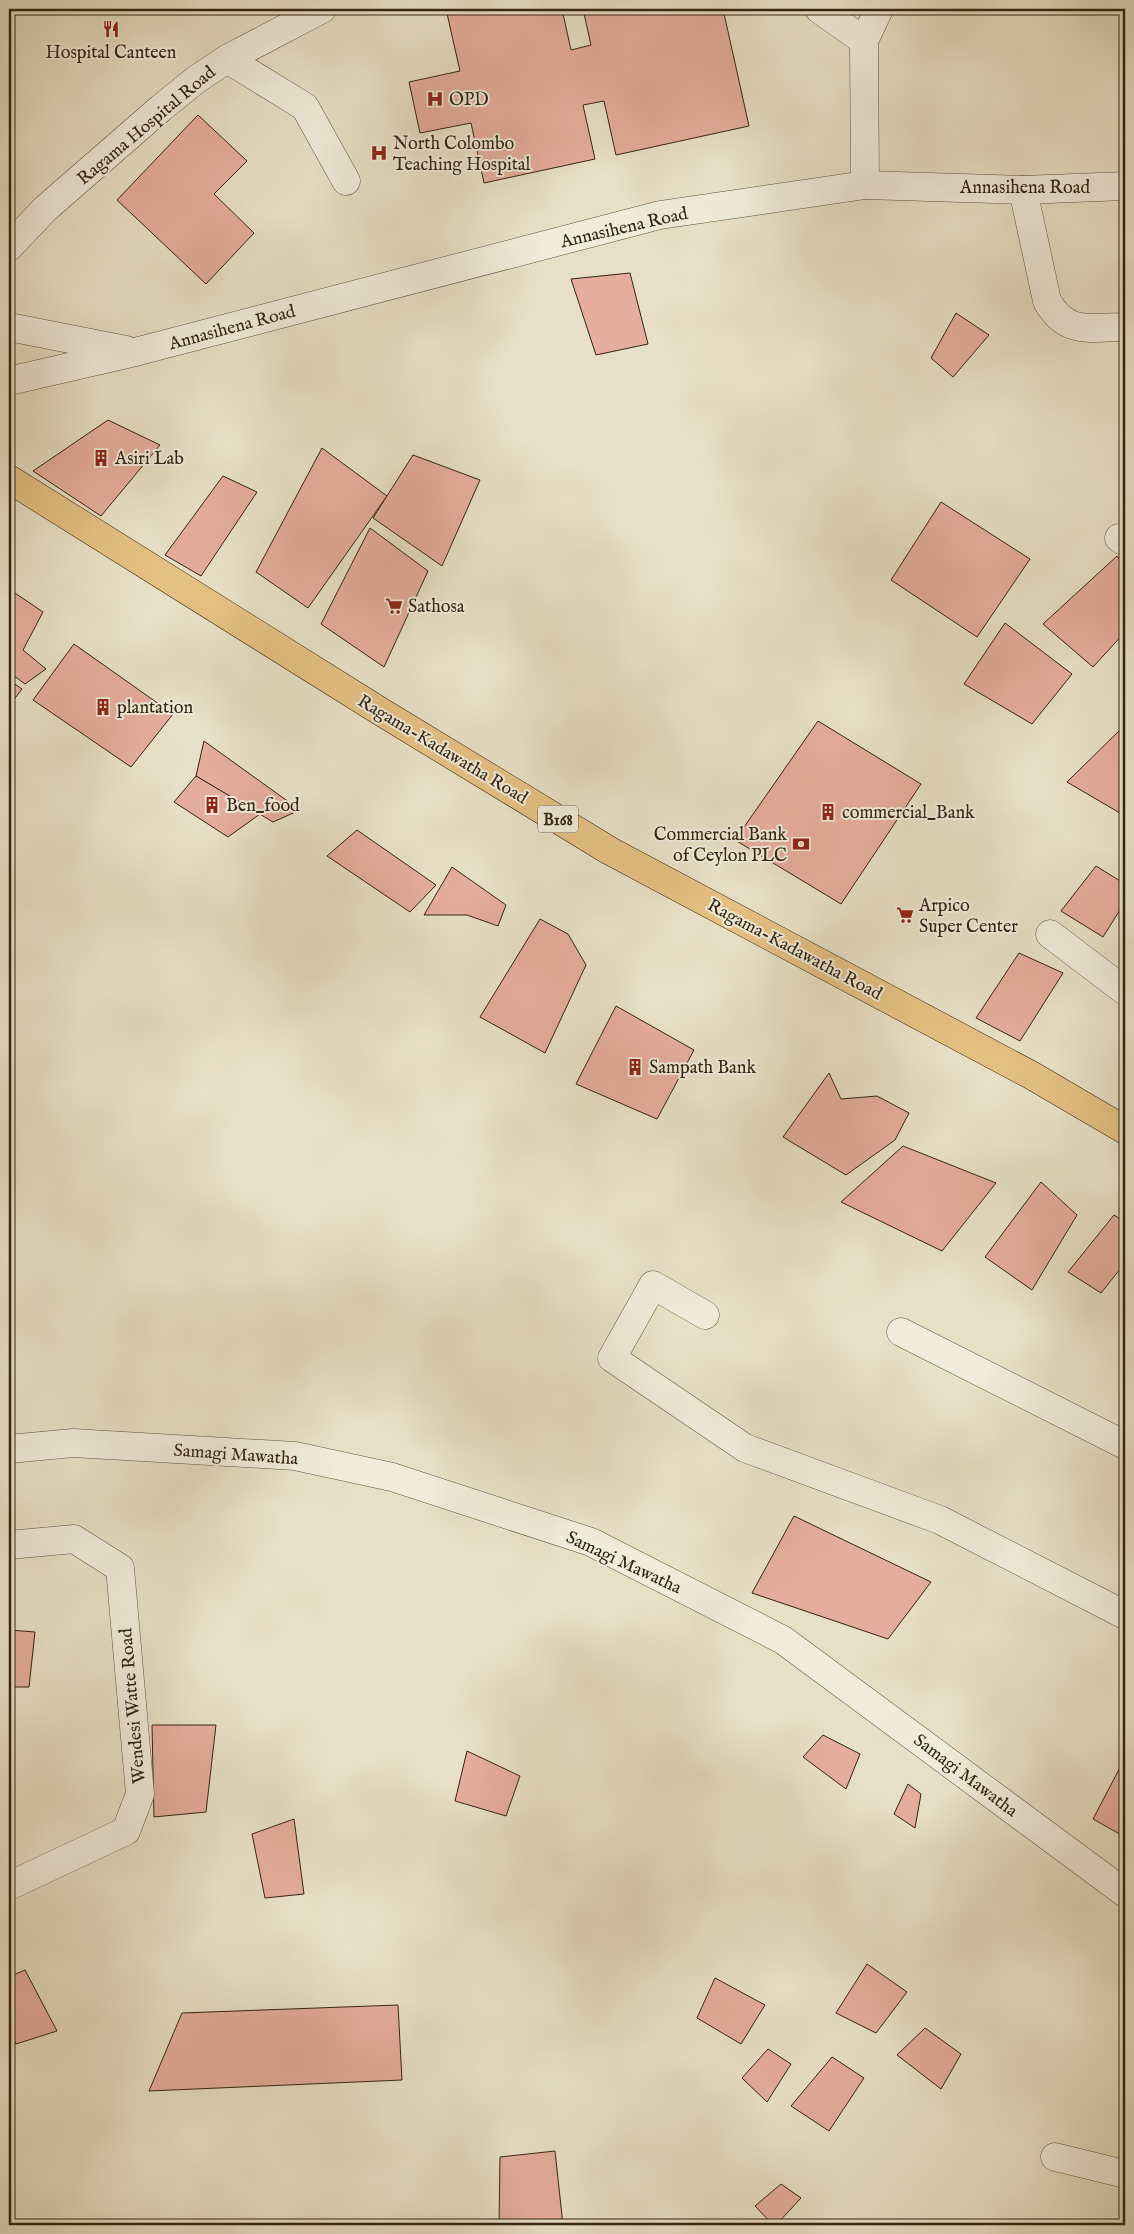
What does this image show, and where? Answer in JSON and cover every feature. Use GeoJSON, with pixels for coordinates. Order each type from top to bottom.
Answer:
{"type":"FeatureCollection","features":[{"type":"Feature","properties":{"kind":"main road","name":"Ragama-Kadawatha Road"},"geometry":{"type":"LineString","coordinates":[[9,479],[383,713],[610,850],[1031,1075],[1125,1130]]}},
{"type":"Feature","properties":{"kind":"street","name":"Ragama Hospital Road"},"geometry":{"type":"LineString","coordinates":[[9,246],[45,209],[161,108],[198,79],[227,59],[322,9]]}},
{"type":"Feature","properties":{"kind":"street"},"geometry":{"type":"LineString","coordinates":[[819,9],[864,42]]}},
{"type":"Feature","properties":{"kind":"street"},"geometry":{"type":"LineString","coordinates":[[865,185],[864,42],[879,9]]}},
{"type":"Feature","properties":{"kind":"street"},"geometry":{"type":"LineString","coordinates":[[227,59],[305,108],[346,181]]}},
{"type":"Feature","properties":{"kind":"street","name":"Annasihena Road"},"geometry":{"type":"LineString","coordinates":[[9,381],[135,352],[660,215],[865,185],[1023,190],[1125,186]]}},
{"type":"Feature","properties":{"kind":"street"},"geometry":{"type":"LineString","coordinates":[[1023,190],[1047,301],[1055,316],[1078,328],[1125,327]]}},
{"type":"Feature","properties":{"kind":"street","name":"Annasihena Road"},"geometry":{"type":"LineString","coordinates":[[9,327],[135,352]]}},
{"type":"Feature","properties":{"kind":"street"},"geometry":{"type":"LineString","coordinates":[[1050,934],[1125,991]]}},
{"type":"Feature","properties":{"kind":"street"},"geometry":{"type":"LineString","coordinates":[[705,1315],[653,1285],[612,1358],[745,1448],[940,1520],[1125,1615]]}},
{"type":"Feature","properties":{"kind":"street"},"geometry":{"type":"LineString","coordinates":[[902,1332],[1125,1445]]}},
{"type":"Feature","properties":{"kind":"street","name":"Samagi Mawatha"},"geometry":{"type":"LineString","coordinates":[[9,1449],[73,1442],[295,1456],[392,1477],[591,1542],[783,1640],[1125,1893]]}},
{"type":"Feature","properties":{"kind":"street","name":"Wendesi Watte Road"},"geometry":{"type":"LineString","coordinates":[[9,1544],[74,1539],[120,1568],[140,1794],[126,1831],[9,1886]]}},
{"type":"Feature","properties":{"kind":"street"},"geometry":{"type":"LineString","coordinates":[[1055,2157],[1125,2174]]}},
{"type":"Feature","properties":{"kind":"building"},"geometry":{"type":"Polygon","coordinates":[[[446,9],[562,9],[571,50],[591,45],[583,9],[723,9],[749,126],[616,155],[604,101],[583,105],[595,159],[484,183],[471,123],[420,133],[409,82],[460,71],[446,9]]]}},
{"type":"Feature","properties":{"kind":"building"},"geometry":{"type":"Polygon","coordinates":[[[198,115],[247,161],[214,194],[254,233],[206,284],[117,200],[198,115]]]}},
{"type":"Feature","properties":{"kind":"building"},"geometry":{"type":"Polygon","coordinates":[[[630,273],[648,344],[596,355],[571,279],[630,273]]]}},
{"type":"Feature","properties":{"kind":"building"},"geometry":{"type":"Polygon","coordinates":[[[956,313],[989,335],[953,377],[931,358],[956,313]]]}},
{"type":"Feature","properties":{"kind":"building","name":"Asiri Lab"},"geometry":{"type":"Polygon","coordinates":[[[108,420],[160,445],[101,516],[33,471],[108,420]]]}},
{"type":"Feature","properties":{"kind":"building"},"geometry":{"type":"Polygon","coordinates":[[[322,448],[387,496],[308,608],[256,572],[322,448]]]}},
{"type":"Feature","properties":{"kind":"building"},"geometry":{"type":"Polygon","coordinates":[[[413,455],[480,480],[442,566],[373,518],[413,455]]]}},
{"type":"Feature","properties":{"kind":"building"},"geometry":{"type":"Polygon","coordinates":[[[223,476],[257,492],[201,576],[165,555],[223,476]]]}},
{"type":"Feature","properties":{"kind":"building"},"geometry":{"type":"Polygon","coordinates":[[[941,502],[1030,559],[977,637],[891,580],[941,502]]]}},
{"type":"Feature","properties":{"kind":"building"},"geometry":{"type":"Polygon","coordinates":[[[370,528],[428,571],[384,667],[321,624],[370,528]]]}},
{"type":"Feature","properties":{"kind":"building"},"geometry":{"type":"Polygon","coordinates":[[[1117,556],[1125,566],[1125,632],[1093,667],[1043,624],[1117,556]]]}},
{"type":"Feature","properties":{"kind":"building"},"geometry":{"type":"Polygon","coordinates":[[[9,589],[43,612],[23,650],[46,669],[25,684],[9,672],[9,589]]]}},
{"type":"Feature","properties":{"kind":"building"},"geometry":{"type":"Polygon","coordinates":[[[1005,623],[1072,674],[1032,724],[964,684],[1005,623]]]}},
{"type":"Feature","properties":{"kind":"building","name":"plantation"},"geometry":{"type":"Polygon","coordinates":[[[74,644],[173,714],[131,767],[33,700],[74,644]]]}},
{"type":"Feature","properties":{"kind":"building"},"geometry":{"type":"Polygon","coordinates":[[[9,680],[22,689],[9,706],[9,680]]]}},
{"type":"Feature","properties":{"kind":"building","name":"commercial_Bank"},"geometry":{"type":"Polygon","coordinates":[[[818,721],[921,784],[841,904],[735,840],[818,721]]]}},
{"type":"Feature","properties":{"kind":"building"},"geometry":{"type":"Polygon","coordinates":[[[1122,728],[1125,730],[1125,816],[1067,782],[1122,728]]]}},
{"type":"Feature","properties":{"kind":"building"},"geometry":{"type":"Polygon","coordinates":[[[204,741],[300,810],[273,822],[196,776],[204,741]]]}},
{"type":"Feature","properties":{"kind":"building","name":"Ben_food"},"geometry":{"type":"Polygon","coordinates":[[[196,776],[260,814],[228,837],[174,802],[196,776]]]}},
{"type":"Feature","properties":{"kind":"building"},"geometry":{"type":"Polygon","coordinates":[[[357,830],[436,885],[410,912],[327,856],[357,830]]]}},
{"type":"Feature","properties":{"kind":"building"},"geometry":{"type":"Polygon","coordinates":[[[1096,866],[1125,884],[1125,902],[1103,937],[1061,911],[1096,866]]]}},
{"type":"Feature","properties":{"kind":"building"},"geometry":{"type":"Polygon","coordinates":[[[452,867],[506,905],[498,926],[467,915],[424,915],[452,867]]]}},
{"type":"Feature","properties":{"kind":"building"},"geometry":{"type":"Polygon","coordinates":[[[540,919],[568,934],[586,965],[545,1053],[480,1017],[540,919]]]}},
{"type":"Feature","properties":{"kind":"building"},"geometry":{"type":"Polygon","coordinates":[[[1019,953],[1063,973],[1020,1041],[976,1018],[1019,953]]]}},
{"type":"Feature","properties":{"kind":"building","name":"Sampath Bank"},"geometry":{"type":"Polygon","coordinates":[[[616,1006],[694,1050],[657,1119],[576,1084],[616,1006]]]}},
{"type":"Feature","properties":{"kind":"building"},"geometry":{"type":"Polygon","coordinates":[[[829,1073],[841,1099],[877,1096],[909,1113],[895,1140],[846,1175],[783,1137],[829,1073]]]}},
{"type":"Feature","properties":{"kind":"building"},"geometry":{"type":"Polygon","coordinates":[[[903,1146],[996,1183],[942,1251],[841,1202],[903,1146]]]}},
{"type":"Feature","properties":{"kind":"building"},"geometry":{"type":"Polygon","coordinates":[[[1041,1182],[1077,1215],[1032,1290],[985,1257],[1041,1182]]]}},
{"type":"Feature","properties":{"kind":"building"},"geometry":{"type":"Polygon","coordinates":[[[1114,1215],[1125,1222],[1125,1263],[1101,1293],[1068,1272],[1114,1215]]]}},
{"type":"Feature","properties":{"kind":"building"},"geometry":{"type":"Polygon","coordinates":[[[794,1516],[931,1582],[888,1639],[752,1593],[794,1516]]]}},
{"type":"Feature","properties":{"kind":"building"},"geometry":{"type":"Polygon","coordinates":[[[9,1630],[35,1632],[29,1687],[9,1687],[9,1630]]]}},
{"type":"Feature","properties":{"kind":"building"},"geometry":{"type":"Polygon","coordinates":[[[152,1725],[216,1725],[206,1812],[154,1817],[152,1725]]]}},
{"type":"Feature","properties":{"kind":"building"},"geometry":{"type":"Polygon","coordinates":[[[823,1735],[860,1754],[846,1789],[803,1757],[823,1735]]]}},
{"type":"Feature","properties":{"kind":"building"},"geometry":{"type":"Polygon","coordinates":[[[467,1751],[520,1776],[506,1816],[455,1801],[467,1751]]]}},
{"type":"Feature","properties":{"kind":"building"},"geometry":{"type":"Polygon","coordinates":[[[1125,1758],[1125,1837],[1093,1819],[1125,1758]]]}},
{"type":"Feature","properties":{"kind":"building"},"geometry":{"type":"Polygon","coordinates":[[[908,1784],[921,1794],[915,1828],[894,1814],[908,1784]]]}},
{"type":"Feature","properties":{"kind":"building"},"geometry":{"type":"Polygon","coordinates":[[[294,1819],[304,1894],[265,1898],[252,1834],[294,1819]]]}},
{"type":"Feature","properties":{"kind":"building"},"geometry":{"type":"Polygon","coordinates":[[[867,1964],[907,1992],[876,2033],[836,2013],[867,1964]]]}},
{"type":"Feature","properties":{"kind":"building"},"geometry":{"type":"Polygon","coordinates":[[[25,1970],[57,2031],[16,2044],[9,2029],[9,1977],[25,1970]]]}},
{"type":"Feature","properties":{"kind":"building"},"geometry":{"type":"Polygon","coordinates":[[[715,1978],[765,2005],[741,2044],[697,2018],[715,1978]]]}},
{"type":"Feature","properties":{"kind":"building"},"geometry":{"type":"Polygon","coordinates":[[[398,2005],[402,2080],[149,2091],[182,2013],[398,2005]]]}},
{"type":"Feature","properties":{"kind":"building"},"geometry":{"type":"Polygon","coordinates":[[[925,2028],[961,2054],[941,2089],[897,2055],[925,2028]]]}},
{"type":"Feature","properties":{"kind":"building"},"geometry":{"type":"Polygon","coordinates":[[[768,2049],[791,2064],[767,2102],[742,2078],[768,2049]]]}},
{"type":"Feature","properties":{"kind":"building"},"geometry":{"type":"Polygon","coordinates":[[[832,2057],[864,2078],[829,2131],[791,2106],[832,2057]]]}},
{"type":"Feature","properties":{"kind":"building"},"geometry":{"type":"Polygon","coordinates":[[[555,2151],[563,2225],[499,2225],[500,2157],[555,2151]]]}},
{"type":"Feature","properties":{"kind":"building"},"geometry":{"type":"Polygon","coordinates":[[[781,2184],[801,2198],[776,2225],[773,2225],[755,2206],[781,2184]]]}},
{"type":"Feature","properties":{"kind":"place","name":"Hospital Canteen"},"geometry":{"type":"Point","coordinates":[111,29]}},
{"type":"Feature","properties":{"kind":"place","name":"OPD"},"geometry":{"type":"Point","coordinates":[435,99]}},
{"type":"Feature","properties":{"kind":"place","name":"North Colombo Teaching Hospital"},"geometry":{"type":"Point","coordinates":[379,153]}},
{"type":"Feature","properties":{"kind":"place","name":"Asiri Lab"},"geometry":{"type":"Point","coordinates":[101,458]}},
{"type":"Feature","properties":{"kind":"place","name":"Sathosa"},"geometry":{"type":"Point","coordinates":[394,606]}},
{"type":"Feature","properties":{"kind":"place","name":"plantation"},"geometry":{"type":"Point","coordinates":[103,707]}},
{"type":"Feature","properties":{"kind":"place","name":"Ben_food"},"geometry":{"type":"Point","coordinates":[212,805]}},
{"type":"Feature","properties":{"kind":"place","name":"commercial_Bank"},"geometry":{"type":"Point","coordinates":[828,812]}},
{"type":"Feature","properties":{"kind":"place","name":"Commercial Bank of Ceylon PLC"},"geometry":{"type":"Point","coordinates":[801,844]}},
{"type":"Feature","properties":{"kind":"place","name":"Arpico Super Center"},"geometry":{"type":"Point","coordinates":[905,915]}},
{"type":"Feature","properties":{"kind":"place","name":"Sampath Bank"},"geometry":{"type":"Point","coordinates":[635,1067]}}]}
